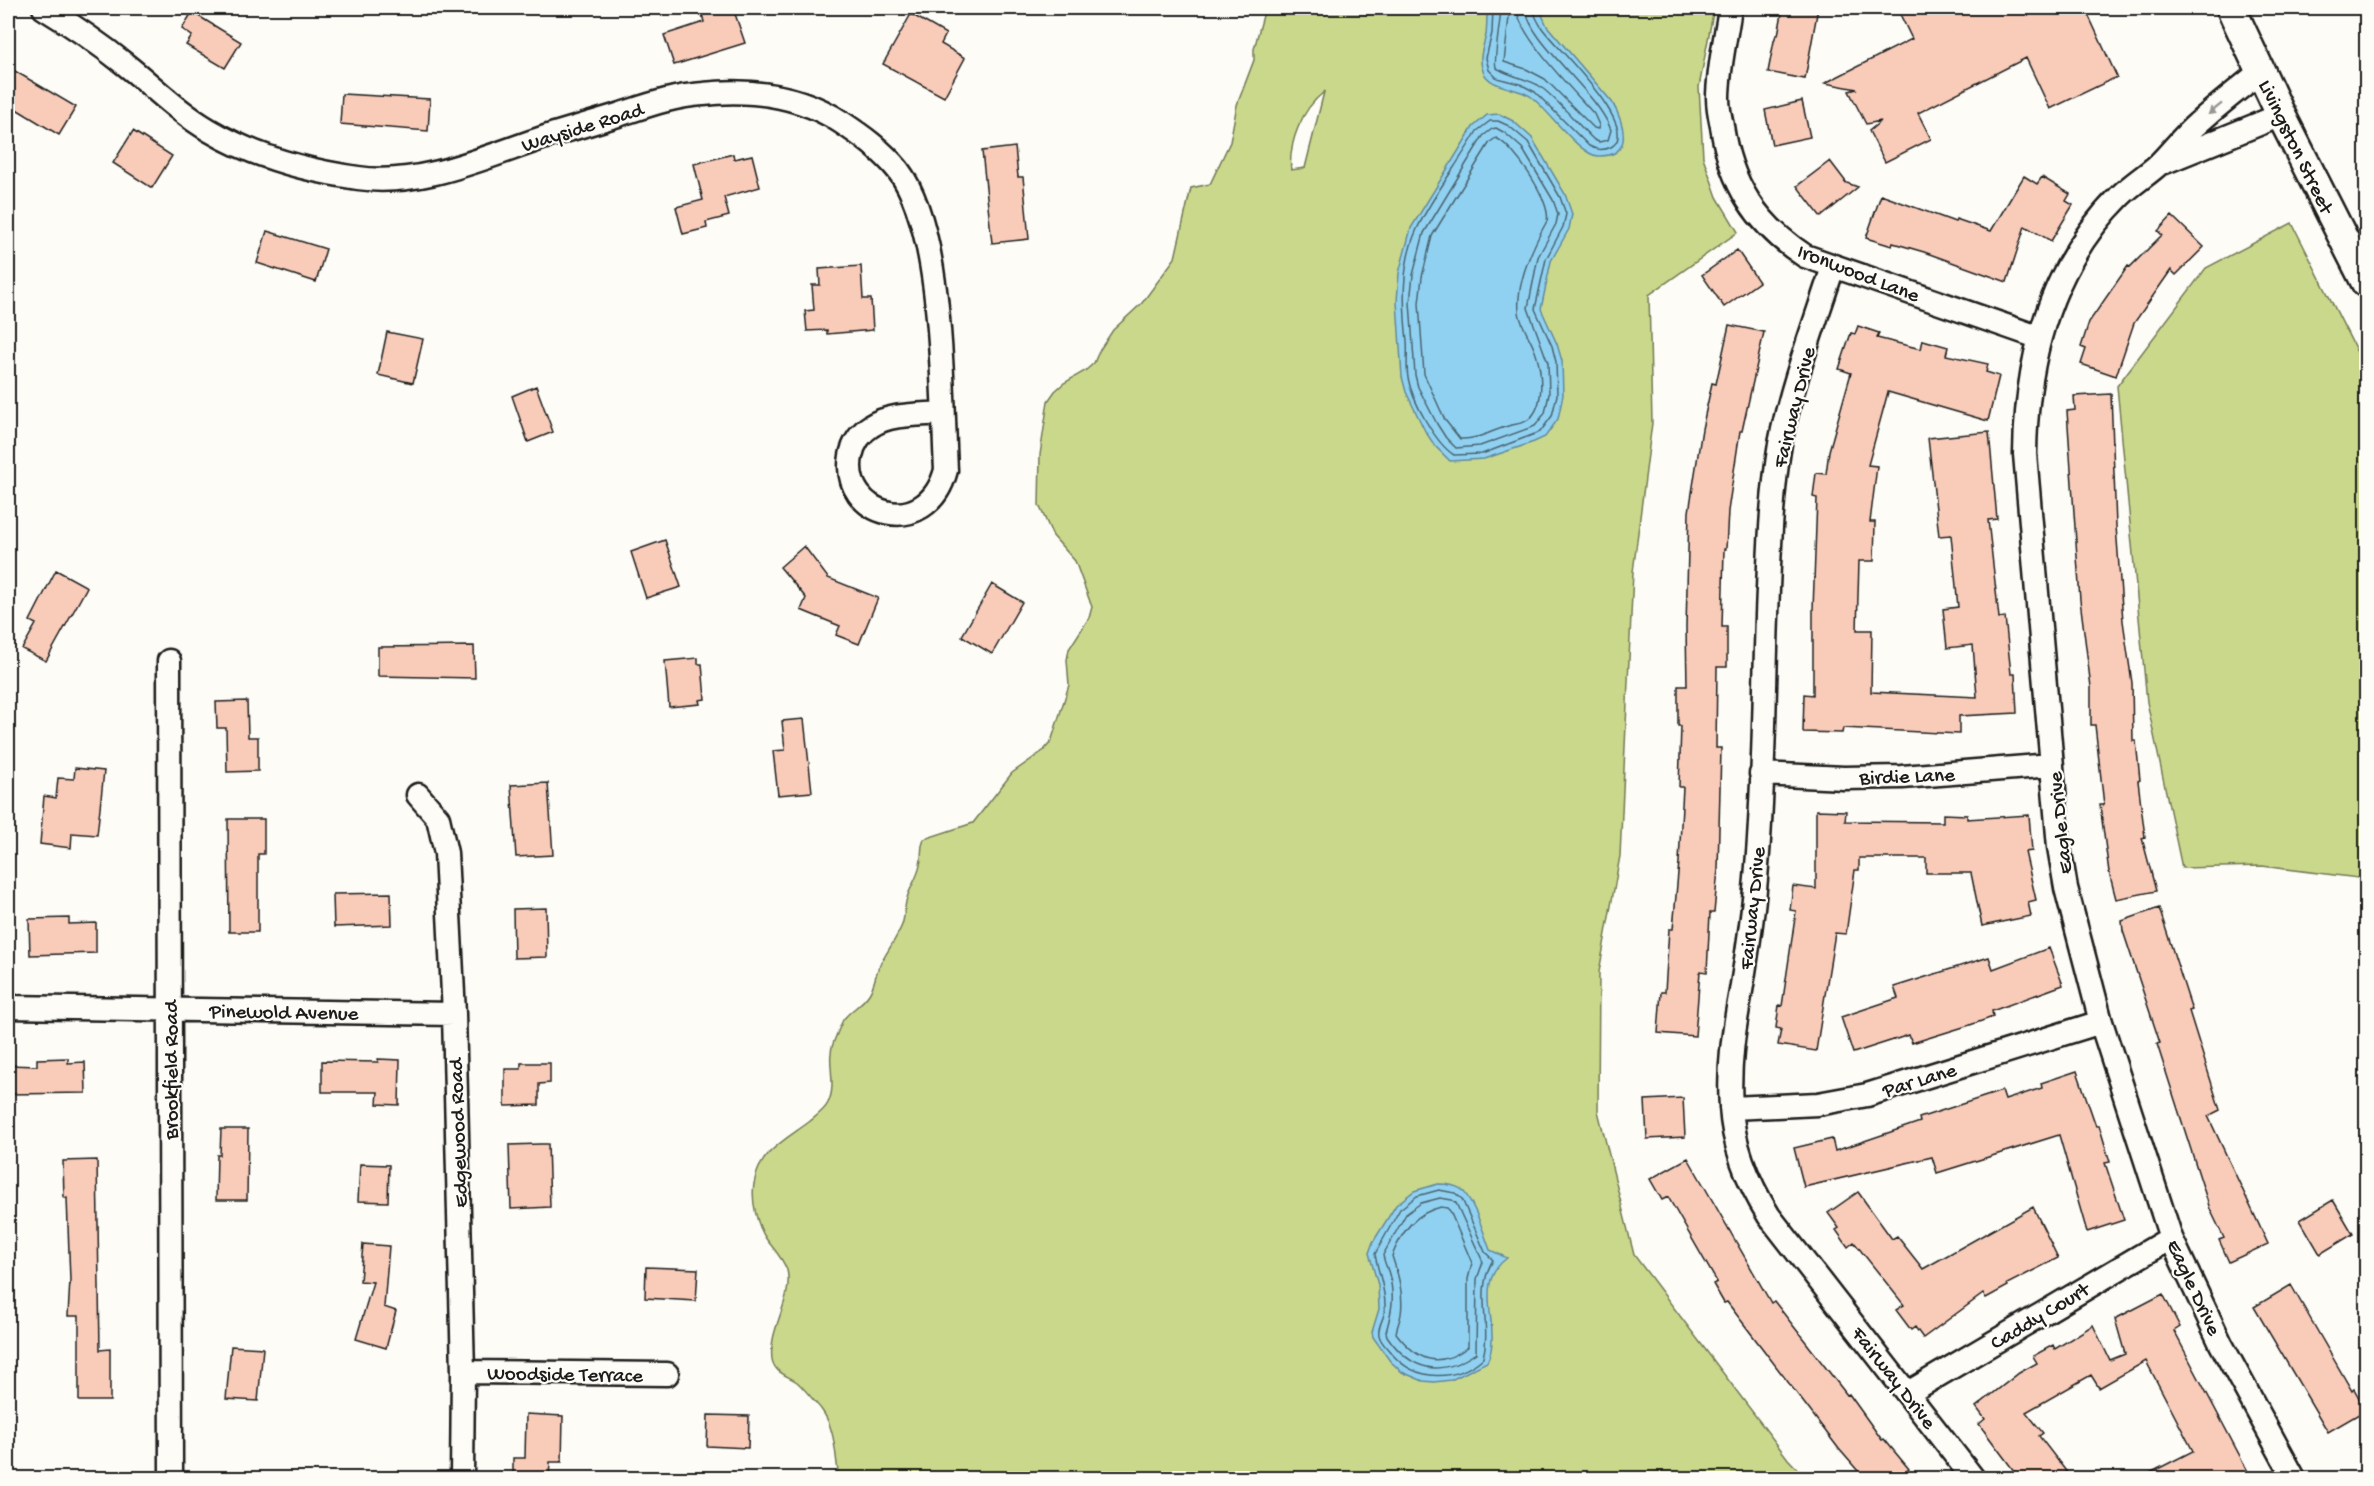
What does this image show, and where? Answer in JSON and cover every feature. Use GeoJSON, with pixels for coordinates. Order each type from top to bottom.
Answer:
{"type":"FeatureCollection","features":[{"type":"Feature","properties":{"kind":"street","name":"Wayside Road"},"geometry":{"type":"LineString","coordinates":[[44,8],[71,24],[126,65],[167,101],[209,130],[252,151],[306,167],[360,178],[393,179],[458,168],[556,133],[672,98],[704,93],[746,92],[793,99],[829,114],[868,139],[899,171],[917,206],[932,270],[939,331],[946,470],[942,486],[932,500],[918,509],[902,514],[885,512],[870,506],[858,494],[851,479],[850,464],[853,449],[860,436],[871,426],[884,420],[943,413]]}},
{"type":"Feature","properties":{"kind":"street","name":"Ironwood Lane"},"geometry":{"type":"LineString","coordinates":[[1730,8],[1718,99],[1725,147],[1739,188],[1757,213],[1784,242],[1805,256],[1833,267],[2038,337]]}},
{"type":"Feature","properties":{"kind":"street","name":"Livingston Street"},"geometry":{"type":"LineString","coordinates":[[2231,8],[2281,115],[2367,284]]}},
{"type":"Feature","properties":{"kind":"street","name":"Eagle Drive"},"geometry":{"type":"LineString","coordinates":[[2260,72],[2195,125],[2158,165],[2121,195],[2085,238],[2064,272],[2038,337],[2025,429],[2025,454],[2059,847],[2066,888],[2101,1022],[2171,1238],[2221,1344],[2294,1479]]}},
{"type":"Feature","properties":{"kind":"street","name":"Eagle Drive"},"geometry":{"type":"LineString","coordinates":[[2158,165],[2281,115]]}},
{"type":"Feature","properties":{"kind":"street","name":"Fairway Drive"},"geometry":{"type":"LineString","coordinates":[[1833,267],[1792,398],[1781,441],[1776,474],[1769,562],[1758,864],[1752,921],[1732,1044],[1731,1108],[1739,1148],[1756,1196],[1973,1479]]}},
{"type":"Feature","properties":{"kind":"street","name":"Brookfield Road"},"geometry":{"type":"LineString","coordinates":[[169,661],[171,1479]]}},
{"type":"Feature","properties":{"kind":"street","name":"Birdie Lane"},"geometry":{"type":"LineString","coordinates":[[1761,774],[1844,778],[1902,777],[2052,765]]}},
{"type":"Feature","properties":{"kind":"street","name":"Edgewood Road"},"geometry":{"type":"LineString","coordinates":[[418,795],[438,818],[446,853],[464,1372],[462,1479]]}},
{"type":"Feature","properties":{"kind":"street","name":"Pinewold Avenue"},"geometry":{"type":"LineString","coordinates":[[8,1007],[453,1014]]}},
{"type":"Feature","properties":{"kind":"street","name":"Par Lane"},"geometry":{"type":"LineString","coordinates":[[1731,1108],[1818,1104],[1867,1095],[2101,1022]]}},
{"type":"Feature","properties":{"kind":"street","name":"Caddy Court"},"geometry":{"type":"LineString","coordinates":[[1908,1393],[2171,1238]]}},
{"type":"Feature","properties":{"kind":"street","name":"Woodside Terrace"},"geometry":{"type":"LineString","coordinates":[[464,1372],[667,1374]]}},
{"type":"Feature","properties":{"kind":"green space"},"geometry":{"type":"Polygon","coordinates":[[[1265,8],[1714,8],[1699,87],[1703,157],[1717,197],[1738,232],[1649,295],[1652,423],[1633,572],[1620,856],[1599,972],[1598,1111],[1634,1255],[1788,1459],[1806,1478],[839,1478],[834,1443],[826,1417],[797,1382],[778,1371],[773,1364],[774,1336],[788,1281],[787,1270],[781,1258],[763,1234],[758,1221],[753,1198],[757,1173],[761,1163],[774,1148],[809,1122],[828,1103],[832,1088],[831,1056],[834,1041],[843,1020],[871,991],[878,969],[900,931],[907,898],[919,869],[924,839],[973,823],[1012,773],[1043,751],[1051,742],[1069,685],[1067,660],[1069,649],[1089,618],[1092,607],[1075,561],[1053,536],[1039,505],[1040,455],[1048,401],[1064,383],[1094,363],[1113,330],[1142,303],[1175,258],[1191,188],[1210,184],[1230,142],[1237,105],[1254,60],[1254,49],[1265,8]],[[1324,92],[1303,117],[1294,138],[1291,170],[1305,168],[1324,92]]]}},
{"type":"Feature","properties":{"kind":"green space"},"geometry":{"type":"Polygon","coordinates":[[[2292,223],[2366,370],[2366,879],[2262,866],[2182,868],[2147,702],[2117,386],[2206,268],[2292,223]]]}},
{"type":"Feature","properties":{"kind":"water"},"geometry":{"type":"Polygon","coordinates":[[[1487,8],[1539,8],[1547,26],[1612,102],[1620,119],[1623,136],[1618,151],[1610,155],[1590,154],[1530,96],[1497,84],[1486,77],[1481,57],[1486,35],[1487,8]]]}},
{"type":"Feature","properties":{"kind":"water"},"geometry":{"type":"Polygon","coordinates":[[[1499,114],[1513,121],[1532,138],[1565,194],[1572,214],[1569,229],[1551,261],[1541,309],[1562,361],[1563,395],[1558,419],[1545,437],[1484,459],[1450,461],[1435,446],[1425,431],[1406,392],[1402,377],[1397,302],[1399,273],[1411,228],[1473,127],[1487,115],[1499,114]]]}},
{"type":"Feature","properties":{"kind":"water"},"geometry":{"type":"Polygon","coordinates":[[[1438,1184],[1456,1187],[1466,1194],[1490,1250],[1507,1258],[1496,1269],[1491,1281],[1489,1294],[1492,1335],[1487,1362],[1451,1380],[1434,1382],[1423,1381],[1402,1372],[1390,1361],[1373,1337],[1372,1332],[1379,1309],[1378,1285],[1369,1253],[1373,1242],[1396,1205],[1414,1191],[1438,1184]]]}},
{"type":"Feature","properties":{"kind":"building"},"geometry":{"type":"Polygon","coordinates":[[[721,8],[733,8],[745,43],[674,65],[664,35],[704,22],[702,14],[721,8]]]}},
{"type":"Feature","properties":{"kind":"building"},"geometry":{"type":"Polygon","coordinates":[[[1783,8],[1818,8],[1805,79],[1768,72],[1783,8]]]}},
{"type":"Feature","properties":{"kind":"building"},"geometry":{"type":"Polygon","coordinates":[[[1897,8],[2085,8],[2117,77],[2050,109],[2026,58],[1918,113],[1931,139],[1885,162],[1869,131],[1881,121],[1866,124],[1849,91],[1857,89],[1825,83],[1912,39],[1897,8]]]}},
{"type":"Feature","properties":{"kind":"building"},"geometry":{"type":"Polygon","coordinates":[[[192,12],[241,42],[225,68],[186,45],[192,36],[182,29],[192,12]]]}},
{"type":"Feature","properties":{"kind":"building"},"geometry":{"type":"Polygon","coordinates":[[[911,14],[946,34],[941,44],[965,58],[944,97],[883,64],[911,14]]]}},
{"type":"Feature","properties":{"kind":"building"},"geometry":{"type":"Polygon","coordinates":[[[8,67],[76,107],[59,135],[8,104],[8,67]]]}},
{"type":"Feature","properties":{"kind":"building"},"geometry":{"type":"Polygon","coordinates":[[[342,94],[430,99],[428,131],[340,124],[342,94]]]}},
{"type":"Feature","properties":{"kind":"building"},"geometry":{"type":"Polygon","coordinates":[[[1802,101],[1810,137],[1772,145],[1765,110],[1802,101]]]}},
{"type":"Feature","properties":{"kind":"building"},"geometry":{"type":"Polygon","coordinates":[[[133,131],[172,156],[152,188],[113,163],[133,131]]]}},
{"type":"Feature","properties":{"kind":"building"},"geometry":{"type":"Polygon","coordinates":[[[1015,147],[1018,177],[1023,177],[1029,239],[992,243],[982,151],[1015,147]]]}},
{"type":"Feature","properties":{"kind":"building"},"geometry":{"type":"Polygon","coordinates":[[[733,154],[734,159],[752,155],[760,187],[724,197],[729,216],[706,222],[707,228],[683,234],[676,207],[703,200],[694,164],[733,154]]]}},
{"type":"Feature","properties":{"kind":"building"},"geometry":{"type":"Polygon","coordinates":[[[1830,161],[1846,182],[1844,182],[1858,187],[1821,217],[1797,186],[1830,161]]]}},
{"type":"Feature","properties":{"kind":"building"},"geometry":{"type":"Polygon","coordinates":[[[2024,176],[2037,184],[2042,177],[2070,194],[2066,201],[2073,205],[2051,241],[2025,226],[2007,282],[1924,252],[1866,238],[1881,195],[1955,222],[1956,219],[1991,231],[2024,176]]]}},
{"type":"Feature","properties":{"kind":"building"},"geometry":{"type":"Polygon","coordinates":[[[2172,216],[2204,247],[2176,275],[2171,270],[2134,323],[2116,376],[2081,364],[2086,349],[2081,347],[2089,322],[2128,266],[2130,267],[2162,235],[2158,231],[2172,216]]]}},
{"type":"Feature","properties":{"kind":"building"},"geometry":{"type":"Polygon","coordinates":[[[267,231],[326,249],[316,282],[257,263],[267,231]]]}},
{"type":"Feature","properties":{"kind":"building"},"geometry":{"type":"Polygon","coordinates":[[[1737,250],[1759,282],[1724,307],[1702,275],[1737,250]]]}},
{"type":"Feature","properties":{"kind":"building"},"geometry":{"type":"Polygon","coordinates":[[[861,266],[863,299],[871,299],[873,330],[827,334],[827,330],[807,331],[805,311],[814,310],[812,285],[820,285],[819,269],[861,266]]]}},
{"type":"Feature","properties":{"kind":"building"},"geometry":{"type":"Polygon","coordinates":[[[1729,325],[1764,332],[1742,431],[1740,431],[1728,511],[1726,549],[1724,549],[1722,627],[1727,627],[1727,667],[1717,667],[1716,748],[1721,748],[1718,869],[1714,913],[1710,913],[1707,972],[1700,971],[1695,1036],[1658,1033],[1661,992],[1665,992],[1669,929],[1673,929],[1679,862],[1683,787],[1679,787],[1681,726],[1678,726],[1678,686],[1687,686],[1689,512],[1702,429],[1712,383],[1716,384],[1729,325]]]}},
{"type":"Feature","properties":{"kind":"building"},"geometry":{"type":"Polygon","coordinates":[[[1858,326],[1879,333],[1877,338],[1921,349],[1923,340],[1948,347],[1946,355],[1988,364],[1986,372],[1999,376],[1988,421],[1888,392],[1868,465],[1877,466],[1870,522],[1875,522],[1874,561],[1859,561],[1857,630],[1872,630],[1871,692],[1977,697],[1973,645],[1947,648],[1943,609],[1958,607],[1951,535],[1939,536],[1928,438],[1989,432],[1997,519],[1988,520],[1999,618],[2005,617],[2011,674],[2015,674],[2017,713],[1959,716],[1959,734],[1843,728],[1842,733],[1803,732],[1804,694],[1813,695],[1817,498],[1813,497],[1816,473],[1826,474],[1829,451],[1851,373],[1839,369],[1851,333],[1855,334],[1858,326]]]}},
{"type":"Feature","properties":{"kind":"building"},"geometry":{"type":"Polygon","coordinates":[[[387,332],[423,339],[413,383],[378,375],[387,332]]]}},
{"type":"Feature","properties":{"kind":"building"},"geometry":{"type":"Polygon","coordinates":[[[536,386],[553,432],[528,442],[512,396],[536,386]]]}},
{"type":"Feature","properties":{"kind":"building"},"geometry":{"type":"Polygon","coordinates":[[[2111,394],[2116,526],[2123,621],[2132,683],[2133,741],[2136,741],[2140,780],[2138,781],[2145,837],[2142,838],[2156,891],[2116,899],[2109,872],[2100,805],[2104,805],[2095,725],[2091,725],[2091,687],[2080,600],[2067,411],[2075,410],[2074,396],[2111,394]]]}},
{"type":"Feature","properties":{"kind":"building"},"geometry":{"type":"Polygon","coordinates":[[[665,540],[681,587],[646,598],[631,552],[665,540]]]}},
{"type":"Feature","properties":{"kind":"building"},"geometry":{"type":"Polygon","coordinates":[[[804,546],[828,578],[878,598],[859,644],[836,635],[840,626],[801,610],[806,598],[780,567],[804,546]]]}},
{"type":"Feature","properties":{"kind":"building"},"geometry":{"type":"Polygon","coordinates":[[[56,570],[87,587],[46,661],[22,649],[36,624],[30,621],[56,570]]]}},
{"type":"Feature","properties":{"kind":"building"},"geometry":{"type":"Polygon","coordinates":[[[992,584],[1022,602],[992,654],[962,636],[992,584]]]}},
{"type":"Feature","properties":{"kind":"building"},"geometry":{"type":"Polygon","coordinates":[[[474,646],[475,678],[378,676],[378,647],[474,646]]]}},
{"type":"Feature","properties":{"kind":"building"},"geometry":{"type":"Polygon","coordinates":[[[698,658],[698,664],[702,664],[705,699],[699,700],[700,704],[669,707],[665,661],[698,658]]]}},
{"type":"Feature","properties":{"kind":"building"},"geometry":{"type":"Polygon","coordinates":[[[247,701],[248,737],[258,737],[258,771],[227,772],[226,728],[217,728],[216,702],[247,701]]]}},
{"type":"Feature","properties":{"kind":"building"},"geometry":{"type":"Polygon","coordinates":[[[804,719],[812,792],[778,795],[773,751],[785,750],[782,721],[804,719]]]}},
{"type":"Feature","properties":{"kind":"building"},"geometry":{"type":"Polygon","coordinates":[[[75,768],[104,771],[97,835],[72,833],[71,848],[40,844],[44,796],[56,798],[58,778],[74,779],[75,768]]]}},
{"type":"Feature","properties":{"kind":"building"},"geometry":{"type":"Polygon","coordinates":[[[548,783],[553,855],[516,857],[511,785],[548,783]]]}},
{"type":"Feature","properties":{"kind":"building"},"geometry":{"type":"Polygon","coordinates":[[[1816,810],[1846,811],[1845,821],[1943,822],[1943,814],[1967,815],[1967,819],[2029,815],[2032,851],[2025,852],[2036,900],[2028,902],[2031,916],[1982,926],[1971,873],[1926,873],[1926,858],[1859,858],[1859,870],[1855,870],[1846,934],[1835,933],[1816,1051],[1778,1045],[1781,1029],[1776,1028],[1779,1005],[1782,1006],[1796,911],[1790,910],[1793,886],[1816,889],[1816,810]]]}},
{"type":"Feature","properties":{"kind":"building"},"geometry":{"type":"Polygon","coordinates":[[[228,819],[264,819],[264,854],[258,854],[258,932],[229,932],[228,819]]]}},
{"type":"Feature","properties":{"kind":"building"},"geometry":{"type":"Polygon","coordinates":[[[391,893],[392,925],[334,927],[333,894],[391,893]]]}},
{"type":"Feature","properties":{"kind":"building"},"geometry":{"type":"Polygon","coordinates":[[[546,908],[547,957],[514,958],[513,909],[546,908]]]}},
{"type":"Feature","properties":{"kind":"building"},"geometry":{"type":"Polygon","coordinates":[[[2159,908],[2192,1010],[2189,1011],[2220,1110],[2208,1116],[2268,1244],[2229,1262],[2219,1240],[2224,1238],[2210,1209],[2157,1044],[2160,1043],[2123,931],[2122,921],[2159,908]]]}},
{"type":"Feature","properties":{"kind":"building"},"geometry":{"type":"Polygon","coordinates":[[[69,918],[69,924],[96,923],[96,953],[30,955],[29,919],[69,918]]]}},
{"type":"Feature","properties":{"kind":"building"},"geometry":{"type":"Polygon","coordinates":[[[2049,948],[2063,985],[1992,1011],[1993,1017],[1970,1025],[1912,1043],[1909,1035],[1853,1053],[1841,1017],[1898,998],[1894,987],[1989,957],[1993,969],[2049,948]]]}},
{"type":"Feature","properties":{"kind":"building"},"geometry":{"type":"Polygon","coordinates":[[[68,1058],[68,1063],[85,1062],[86,1093],[8,1094],[8,1065],[37,1066],[37,1059],[68,1058]]]}},
{"type":"Feature","properties":{"kind":"building"},"geometry":{"type":"Polygon","coordinates":[[[378,1059],[400,1060],[399,1105],[377,1104],[378,1092],[322,1092],[322,1061],[378,1062],[378,1059]]]}},
{"type":"Feature","properties":{"kind":"building"},"geometry":{"type":"Polygon","coordinates":[[[521,1063],[550,1063],[550,1083],[539,1084],[539,1105],[505,1106],[505,1069],[521,1069],[521,1063]]]}},
{"type":"Feature","properties":{"kind":"building"},"geometry":{"type":"Polygon","coordinates":[[[2077,1071],[2096,1126],[2099,1125],[2110,1162],[2105,1163],[2124,1220],[2087,1232],[2059,1135],[1937,1173],[1932,1157],[1804,1187],[1794,1148],[1832,1139],[1835,1151],[1920,1122],[1919,1118],[2002,1091],[2005,1100],[2042,1088],[2041,1083],[2077,1071]]]}},
{"type":"Feature","properties":{"kind":"building"},"geometry":{"type":"Polygon","coordinates":[[[1683,1098],[1685,1137],[1647,1139],[1645,1100],[1683,1098]]]}},
{"type":"Feature","properties":{"kind":"building"},"geometry":{"type":"Polygon","coordinates":[[[221,1129],[248,1129],[247,1200],[216,1200],[217,1155],[220,1155],[221,1129]]]}},
{"type":"Feature","properties":{"kind":"building"},"geometry":{"type":"Polygon","coordinates":[[[548,1144],[550,1207],[511,1209],[509,1145],[548,1144]]]}},
{"type":"Feature","properties":{"kind":"building"},"geometry":{"type":"Polygon","coordinates":[[[1688,1158],[1771,1303],[1774,1301],[1847,1395],[1849,1394],[1882,1440],[1884,1439],[1909,1469],[1898,1479],[1865,1479],[1839,1449],[1727,1302],[1724,1303],[1713,1284],[1717,1282],[1668,1197],[1662,1200],[1650,1179],[1688,1158]]]}},
{"type":"Feature","properties":{"kind":"building"},"geometry":{"type":"Polygon","coordinates":[[[97,1160],[100,1350],[110,1349],[110,1401],[79,1401],[79,1316],[68,1316],[70,1280],[67,1198],[64,1198],[63,1161],[97,1160]]]}},
{"type":"Feature","properties":{"kind":"building"},"geometry":{"type":"Polygon","coordinates":[[[360,1164],[389,1165],[388,1202],[358,1201],[360,1164]]]}},
{"type":"Feature","properties":{"kind":"building"},"geometry":{"type":"Polygon","coordinates":[[[1858,1192],[1892,1239],[1897,1236],[1923,1269],[2033,1207],[2058,1258],[2007,1284],[2008,1286],[1986,1298],[1983,1294],[1923,1338],[1915,1327],[1911,1330],[1896,1310],[1904,1305],[1854,1242],[1848,1247],[1836,1230],[1839,1228],[1828,1213],[1858,1192]]]}},
{"type":"Feature","properties":{"kind":"building"},"geometry":{"type":"Polygon","coordinates":[[[2333,1200],[2353,1234],[2320,1254],[2300,1220],[2333,1200]]]}},
{"type":"Feature","properties":{"kind":"building"},"geometry":{"type":"Polygon","coordinates":[[[363,1244],[389,1246],[384,1307],[396,1311],[386,1348],[356,1339],[373,1282],[360,1281],[363,1244]]]}},
{"type":"Feature","properties":{"kind":"building"},"geometry":{"type":"Polygon","coordinates":[[[646,1267],[698,1269],[696,1301],[645,1298],[646,1267]]]}},
{"type":"Feature","properties":{"kind":"building"},"geometry":{"type":"Polygon","coordinates":[[[2291,1285],[2352,1391],[2354,1389],[2366,1410],[2328,1432],[2254,1307],[2291,1285]]]}},
{"type":"Feature","properties":{"kind":"building"},"geometry":{"type":"Polygon","coordinates":[[[2163,1294],[2180,1327],[2174,1331],[2252,1479],[2138,1479],[2193,1451],[2146,1361],[2099,1388],[2091,1375],[2026,1412],[2043,1433],[2039,1436],[2072,1479],[2020,1479],[1979,1424],[1985,1419],[1976,1407],[2019,1373],[2037,1363],[2033,1356],[2053,1345],[2055,1349],[2093,1325],[2110,1360],[2125,1354],[2115,1319],[2163,1294]]]}},
{"type":"Feature","properties":{"kind":"building"},"geometry":{"type":"Polygon","coordinates":[[[231,1346],[263,1348],[258,1401],[226,1399],[231,1346]]]}},
{"type":"Feature","properties":{"kind":"building"},"geometry":{"type":"Polygon","coordinates":[[[526,1414],[563,1416],[562,1462],[550,1462],[549,1479],[513,1479],[513,1458],[525,1458],[526,1414]]]}},
{"type":"Feature","properties":{"kind":"building"},"geometry":{"type":"Polygon","coordinates":[[[708,1415],[749,1416],[748,1448],[707,1446],[708,1415]]]}}]}
